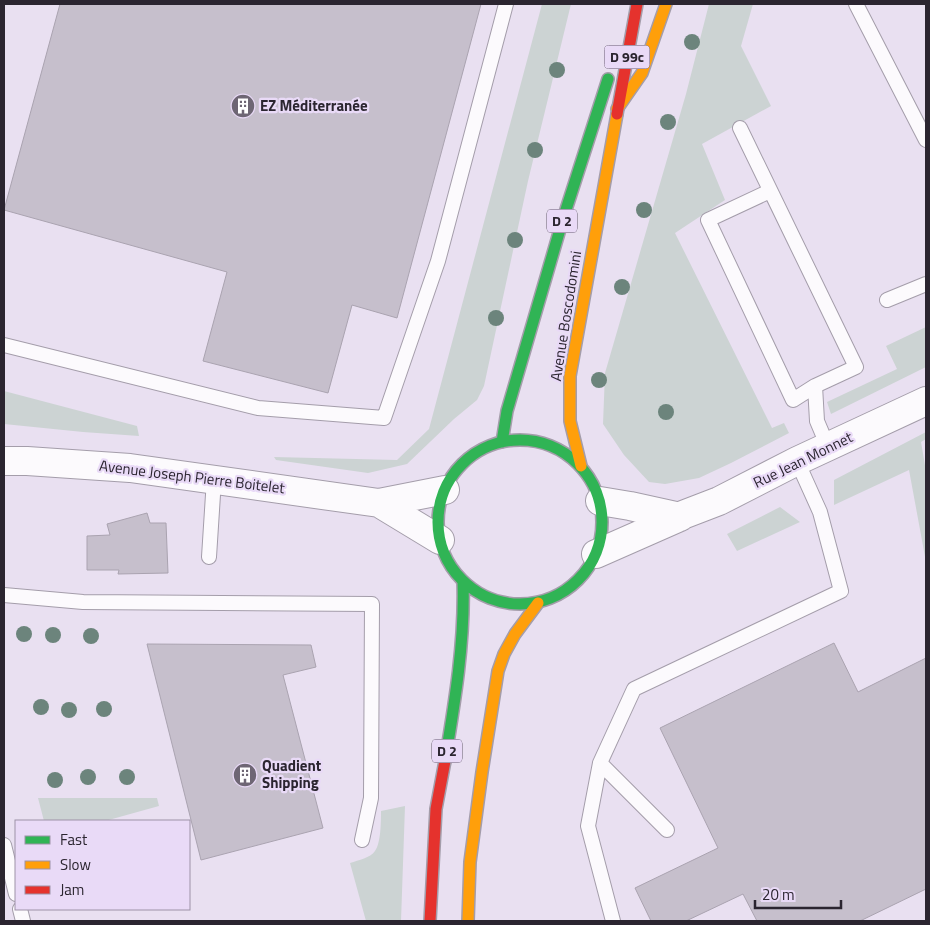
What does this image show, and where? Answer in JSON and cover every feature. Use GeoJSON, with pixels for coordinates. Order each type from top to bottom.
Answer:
{"type":"FeatureCollection","features":[{"type":"Feature","properties":{"kind":"main road"},"geometry":{"type":"LineString","coordinates":[[618,50],[635,4]]}},
{"type":"Feature","properties":{"kind":"main road","name":"D 99c"},"geometry":{"type":"LineString","coordinates":[[617,110],[635,4]]}},
{"type":"Feature","properties":{"kind":"main road","name":"Avenue Boscodomini"},"geometry":{"type":"LineString","coordinates":[[581,466],[570,422],[570,376],[617,110],[642,73],[666,4]]}},
{"type":"Feature","properties":{"kind":"main road","name":"Avenue Boscodomini"},"geometry":{"type":"LineString","coordinates":[[502,442],[507,412],[563,219],[612,69]]}},
{"type":"Feature","properties":{"kind":"main road"},"geometry":{"type":"LineString","coordinates":[[530,440],[558,449],[581,466],[593,482],[600,501],[602,528],[596,554],[586,571],[573,586],[557,596],[538,603],[511,604],[486,597],[463,581],[448,562],[440,540],[439,514],[445,490],[458,468],[478,452],[502,442],[530,440]]}},
{"type":"Feature","properties":{"kind":"main road","name":"D 2"},"geometry":{"type":"LineString","coordinates":[[430,921],[436,809],[456,696],[464,608],[463,581]]}},
{"type":"Feature","properties":{"kind":"main road","name":"D 2"},"geometry":{"type":"LineString","coordinates":[[468,921],[470,862],[484,754],[498,671],[504,654],[515,634],[538,603]]}},
{"type":"Feature","properties":{"kind":"street","name":"Rue Jean Monnet"},"geometry":{"type":"LineString","coordinates":[[596,554],[680,516],[719,501],[797,461],[926,401]]}},
{"type":"Feature","properties":{"kind":"street","name":"Avenue Joseph Pierre Boitelet"},"geometry":{"type":"LineString","coordinates":[[4,461],[130,468],[379,503],[445,490]]}},
{"type":"Feature","properties":{"kind":"street"},"geometry":{"type":"LineString","coordinates":[[600,501],[680,517]]}},
{"type":"Feature","properties":{"kind":"street","name":"Avenue Joseph Pierre Boitelet"},"geometry":{"type":"LineString","coordinates":[[379,503],[440,540]]}},
{"type":"Feature","properties":{"kind":"lane"},"geometry":{"type":"LineString","coordinates":[[4,345],[258,408],[384,418],[438,261],[506,4]]}},
{"type":"Feature","properties":{"kind":"lane"},"geometry":{"type":"LineString","coordinates":[[856,4],[926,140]]}},
{"type":"Feature","properties":{"kind":"lane"},"geometry":{"type":"LineString","coordinates":[[740,128],[856,367],[815,386],[793,400],[708,220],[770,191]]}},
{"type":"Feature","properties":{"kind":"lane"},"geometry":{"type":"LineString","coordinates":[[887,300],[926,284]]}},
{"type":"Feature","properties":{"kind":"lane"},"geometry":{"type":"LineString","coordinates":[[815,386],[817,421],[828,447]]}},
{"type":"Feature","properties":{"kind":"lane"},"geometry":{"type":"LineString","coordinates":[[613,921],[588,826],[600,763],[634,689],[841,591],[820,512],[797,461]]}},
{"type":"Feature","properties":{"kind":"lane"},"geometry":{"type":"LineString","coordinates":[[209,557],[214,479]]}},
{"type":"Feature","properties":{"kind":"lane"},"geometry":{"type":"LineString","coordinates":[[4,595],[83,602],[372,604],[371,798],[362,840]]}},
{"type":"Feature","properties":{"kind":"lane"},"geometry":{"type":"LineString","coordinates":[[600,763],[667,830]]}},
{"type":"Feature","properties":{"kind":"lane"},"geometry":{"type":"LineString","coordinates":[[4,845],[15,890]]}},
{"type":"Feature","properties":{"kind":"shaded area"},"geometry":{"type":"Polygon","coordinates":[[[542,4],[571,4],[528,181],[484,386],[477,400],[407,464],[368,473],[276,460],[274,457],[397,460],[429,429],[542,4]]]}},
{"type":"Feature","properties":{"kind":"shaded area"},"geometry":{"type":"Polygon","coordinates":[[[709,4],[753,4],[741,46],[771,106],[702,144],[725,200],[675,233],[772,428],[784,423],[789,433],[699,478],[665,484],[649,482],[624,455],[603,424],[605,373],[686,94],[709,4]]]}},
{"type":"Feature","properties":{"kind":"shaded area"},"geometry":{"type":"Polygon","coordinates":[[[926,327],[926,367],[831,414],[827,402],[897,369],[886,346],[926,327]]]}},
{"type":"Feature","properties":{"kind":"shaded area"},"geometry":{"type":"Polygon","coordinates":[[[4,391],[137,426],[139,436],[4,424],[4,391]]]}},
{"type":"Feature","properties":{"kind":"shaded area"},"geometry":{"type":"Polygon","coordinates":[[[926,432],[926,439],[921,442],[926,471],[926,562],[909,470],[834,505],[834,480],[926,432]]]}},
{"type":"Feature","properties":{"kind":"shaded area"},"geometry":{"type":"Polygon","coordinates":[[[780,507],[800,522],[737,551],[727,534],[780,507]]]}},
{"type":"Feature","properties":{"kind":"shaded area"},"geometry":{"type":"Polygon","coordinates":[[[38,798],[157,798],[159,806],[109,820],[44,820],[38,798]]]}},
{"type":"Feature","properties":{"kind":"shaded area"},"geometry":{"type":"Polygon","coordinates":[[[405,806],[401,921],[366,921],[350,863],[367,857],[375,851],[380,837],[381,811],[405,806]]]}},
{"type":"Feature","properties":{"kind":"building","name":"EZ Méditerranée"},"geometry":{"type":"Polygon","coordinates":[[[60,4],[481,4],[397,318],[352,305],[328,393],[203,361],[227,272],[4,210],[60,4]]]}},
{"type":"Feature","properties":{"kind":"building"},"geometry":{"type":"Polygon","coordinates":[[[147,513],[150,523],[166,523],[168,573],[118,574],[119,570],[87,570],[87,536],[110,535],[107,524],[147,513]]]}},
{"type":"Feature","properties":{"kind":"building"},"geometry":{"type":"Polygon","coordinates":[[[834,643],[858,692],[926,658],[926,889],[860,921],[757,921],[743,894],[686,921],[651,921],[635,888],[718,848],[660,728],[834,643]]]}},
{"type":"Feature","properties":{"kind":"building","name":"Quadient Shipping"},"geometry":{"type":"Polygon","coordinates":[[[147,644],[311,645],[316,667],[283,675],[323,828],[201,860],[147,644]]]}},
{"type":"Feature","properties":{"kind":"traffic: fast"},"geometry":{"type":"LineString","coordinates":[[502,442],[507,411],[563,219],[608,79]]}},
{"type":"Feature","properties":{"kind":"traffic: fast"},"geometry":{"type":"LineString","coordinates":[[520,440],[551,446],[578,464],[596,491],[602,522],[596,553],[578,580],[551,598],[520,604],[489,598],[462,580],[444,553],[438,522],[444,491],[462,464],[489,446],[520,440]]}},
{"type":"Feature","properties":{"kind":"traffic: fast"},"geometry":{"type":"LineString","coordinates":[[445,761],[461,648],[463,581]]}},
{"type":"Feature","properties":{"kind":"traffic: slow"},"geometry":{"type":"LineString","coordinates":[[617,109],[642,73],[666,4]]}},
{"type":"Feature","properties":{"kind":"traffic: slow"},"geometry":{"type":"LineString","coordinates":[[581,466],[570,421],[570,376],[617,114]]}},
{"type":"Feature","properties":{"kind":"traffic: slow"},"geometry":{"type":"LineString","coordinates":[[468,921],[470,862],[498,671],[504,654],[515,634],[538,603]]}},
{"type":"Feature","properties":{"kind":"traffic: jam"},"geometry":{"type":"LineString","coordinates":[[617,114],[637,4]]}},
{"type":"Feature","properties":{"kind":"traffic: jam"},"geometry":{"type":"LineString","coordinates":[[430,921],[436,809],[445,761]]}},
{"type":"Feature","properties":{"kind":"place","name":"EZ Méditerranée"},"geometry":{"type":"Point","coordinates":[243,106]}},
{"type":"Feature","properties":{"kind":"place","name":"Quadient Shipping"},"geometry":{"type":"Point","coordinates":[245,775]}}]}
